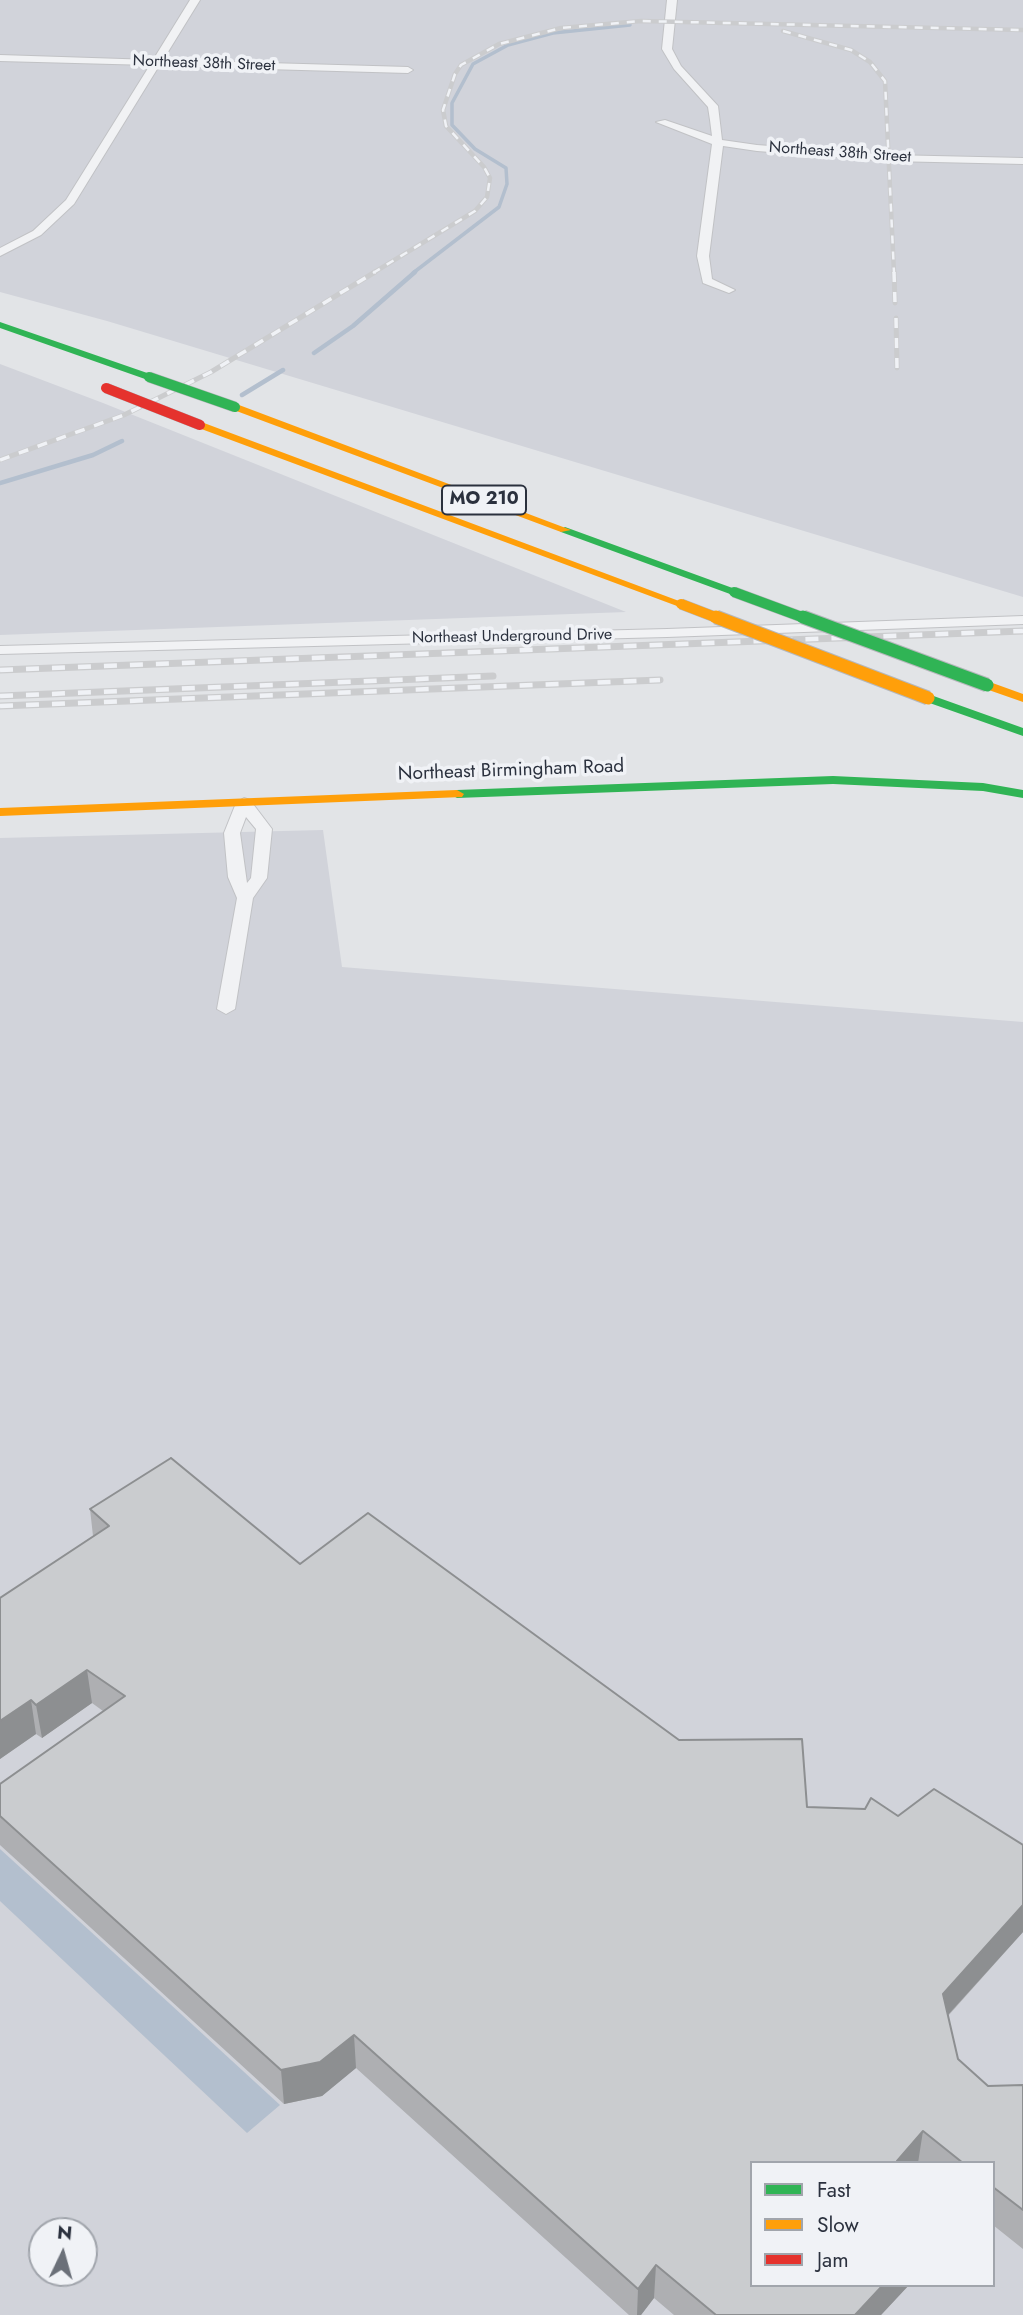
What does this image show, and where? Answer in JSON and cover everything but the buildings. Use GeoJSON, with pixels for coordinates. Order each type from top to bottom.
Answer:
{"type":"FeatureCollection","features":[{"type":"Feature","properties":{"kind":"main road","name":"MO 210"},"geometry":{"type":"LineString","coordinates":[[0,325],[235,407],[1023,698]]}},
{"type":"Feature","properties":{"kind":"main road","name":"MO 210"},"geometry":{"type":"LineString","coordinates":[[100,386],[1023,732]]}},
{"type":"Feature","properties":{"kind":"main road","name":"Northeast Birmingham Road"},"geometry":{"type":"LineString","coordinates":[[0,811],[833,780],[983,787],[1023,794]]}},
{"type":"Feature","properties":{"kind":"street"},"geometry":{"type":"LineString","coordinates":[[0,253],[37,233],[63,211],[195,0]]}},
{"type":"Feature","properties":{"kind":"street"},"geometry":{"type":"LineString","coordinates":[[672,0],[667,49],[677,67],[713,106],[718,142],[703,256],[707,281],[729,290]]}},
{"type":"Feature","properties":{"kind":"street","name":"Northeast 38th Street"},"geometry":{"type":"LineString","coordinates":[[0,58],[408,70]]}},
{"type":"Feature","properties":{"kind":"street","name":"Northeast 38th Street"},"geometry":{"type":"LineString","coordinates":[[661,122],[718,142],[832,155],[1023,161]]}},
{"type":"Feature","properties":{"kind":"street","name":"Northeast Underground Drive"},"geometry":{"type":"LineString","coordinates":[[0,650],[667,633],[1023,620]]}},
{"type":"Feature","properties":{"kind":"street"},"geometry":{"type":"LineString","coordinates":[[244,803],[232,833],[236,877],[245,898]]}},
{"type":"Feature","properties":{"kind":"street"},"geometry":{"type":"LineString","coordinates":[[226,1009],[245,898],[259,878],[264,829],[244,803]]}},
{"type":"Feature","properties":{"kind":"shaded area"},"geometry":{"type":"Polygon","coordinates":[[[0,0],[1023,0],[1023,597],[107,321],[0,292],[0,0]]]}},
{"type":"Feature","properties":{"kind":"shaded area"},"geometry":{"type":"Polygon","coordinates":[[[0,364],[103,403],[626,612],[0,635],[0,364]]]}},
{"type":"Feature","properties":{"kind":"shaded area"},"geometry":{"type":"Polygon","coordinates":[[[323,830],[342,967],[1023,1022],[1023,2315],[0,2315],[0,838],[323,830]]]}},
{"type":"Feature","properties":{"kind":"water"},"geometry":{"type":"Polygon","coordinates":[[[0,1849],[280,2105],[247,2133],[0,1901],[0,1849]]]}},
{"type":"Feature","properties":{"kind":"waterway"},"geometry":{"type":"LineString","coordinates":[[413,273],[499,207],[507,184],[506,168],[475,149],[452,125],[452,103],[473,64],[508,45],[553,33],[630,25]]}},
{"type":"Feature","properties":{"kind":"waterway"},"geometry":{"type":"LineString","coordinates":[[314,353],[353,326],[415,272]]}},
{"type":"Feature","properties":{"kind":"waterway"},"geometry":{"type":"LineString","coordinates":[[242,395],[283,370]]}},
{"type":"Feature","properties":{"kind":"waterway"},"geometry":{"type":"LineString","coordinates":[[0,483],[93,455],[122,441]]}},
{"type":"Feature","properties":{"kind":"railway"},"geometry":{"type":"LineString","coordinates":[[373,273],[475,211],[487,197],[490,178],[484,167],[446,126],[443,110],[455,74],[461,65],[499,44],[561,28],[641,21],[1023,30]]}},
{"type":"Feature","properties":{"kind":"railway"},"geometry":{"type":"LineString","coordinates":[[783,31],[851,50],[870,62],[885,81],[894,273]]}},
{"type":"Feature","properties":{"kind":"railway"},"geometry":{"type":"LineString","coordinates":[[0,460],[124,415],[211,372],[375,272]]}},
{"type":"Feature","properties":{"kind":"railway"},"geometry":{"type":"LineString","coordinates":[[894,272],[895,303]]}},
{"type":"Feature","properties":{"kind":"railway"},"geometry":{"type":"LineString","coordinates":[[896,318],[897,368]]}},
{"type":"Feature","properties":{"kind":"railway"},"geometry":{"type":"LineString","coordinates":[[0,670],[1023,631]]}},
{"type":"Feature","properties":{"kind":"railway"},"geometry":{"type":"LineString","coordinates":[[0,696],[493,676]]}},
{"type":"Feature","properties":{"kind":"railway"},"geometry":{"type":"LineString","coordinates":[[0,706],[660,680]]}},
{"type":"Feature","properties":{"kind":"traffic: fast"},"geometry":{"type":"LineString","coordinates":[[0,325],[149,377]]}},
{"type":"Feature","properties":{"kind":"traffic: fast"},"geometry":{"type":"LineString","coordinates":[[149,377],[235,407]]}},
{"type":"Feature","properties":{"kind":"traffic: fast"},"geometry":{"type":"LineString","coordinates":[[565,530],[734,592]]}},
{"type":"Feature","properties":{"kind":"traffic: fast"},"geometry":{"type":"LineString","coordinates":[[734,592],[987,685]]}},
{"type":"Feature","properties":{"kind":"traffic: fast"},"geometry":{"type":"LineString","coordinates":[[928,698],[1023,732]]}},
{"type":"Feature","properties":{"kind":"traffic: fast"},"geometry":{"type":"LineString","coordinates":[[457,794],[833,780],[983,787],[1023,794]]}},
{"type":"Feature","properties":{"kind":"traffic: slow"},"geometry":{"type":"LineString","coordinates":[[235,407],[565,530]]}},
{"type":"Feature","properties":{"kind":"traffic: slow"},"geometry":{"type":"LineString","coordinates":[[200,425],[681,604]]}},
{"type":"Feature","properties":{"kind":"traffic: slow"},"geometry":{"type":"LineString","coordinates":[[681,604],[928,698]]}},
{"type":"Feature","properties":{"kind":"traffic: slow"},"geometry":{"type":"LineString","coordinates":[[987,685],[1023,698]]}},
{"type":"Feature","properties":{"kind":"traffic: slow"},"geometry":{"type":"LineString","coordinates":[[0,812],[457,794]]}},
{"type":"Feature","properties":{"kind":"traffic: jam"},"geometry":{"type":"LineString","coordinates":[[106,388],[200,425]]}}]}
